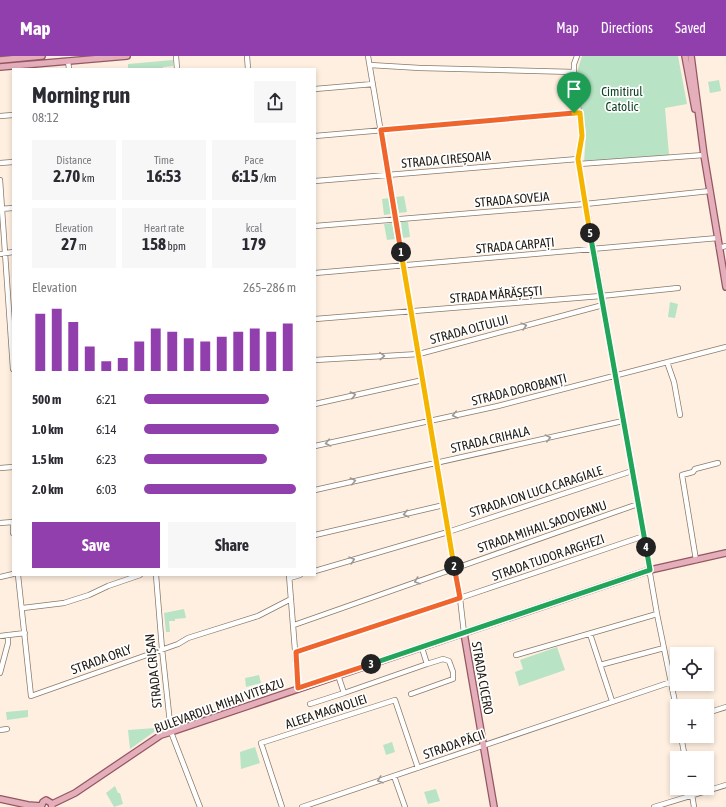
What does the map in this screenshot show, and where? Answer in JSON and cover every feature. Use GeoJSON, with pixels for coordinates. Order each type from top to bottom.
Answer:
{"type":"FeatureCollection","features":[{"type":"Feature","properties":{"kind":"main road"},"geometry":{"type":"LineString","coordinates":[[0,60],[42,56]]}},
{"type":"Feature","properties":{"kind":"main road"},"geometry":{"type":"LineString","coordinates":[[0,67],[127,56]]}},
{"type":"Feature","properties":{"kind":"main road"},"geometry":{"type":"LineString","coordinates":[[685,56],[704,155],[726,287]]}},
{"type":"Feature","properties":{"kind":"main road"},"geometry":{"type":"LineString","coordinates":[[691,56],[704,155]]}},
{"type":"Feature","properties":{"kind":"main road","name":"BULEVARDUL MIHAI VITEAZU"},"geometry":{"type":"LineString","coordinates":[[0,799],[41,807],[43,802],[46,800],[50,801],[52,806],[75,793],[161,735],[650,570],[726,554]]}},
{"type":"Feature","properties":{"kind":"main road","name":"STRADA CICERO"},"geometry":{"type":"LineString","coordinates":[[464,633],[494,807]]}},
{"type":"Feature","properties":{"kind":"street"},"geometry":{"type":"LineString","coordinates":[[176,56],[177,68]]}},
{"type":"Feature","properties":{"kind":"street"},"geometry":{"type":"LineString","coordinates":[[247,56],[248,68]]}},
{"type":"Feature","properties":{"kind":"street","name":"STRADA CICERO"},"geometry":{"type":"LineString","coordinates":[[368,56],[460,598],[464,633]]}},
{"type":"Feature","properties":{"kind":"street"},"geometry":{"type":"LineString","coordinates":[[577,56],[574,64],[574,72],[582,136],[579,161],[585,204],[657,614],[670,677]]}},
{"type":"Feature","properties":{"kind":"street"},"geometry":{"type":"LineString","coordinates":[[68,61],[69,68]]}},
{"type":"Feature","properties":{"kind":"street"},"geometry":{"type":"LineString","coordinates":[[370,65],[420,68],[574,72]]}},
{"type":"Feature","properties":{"kind":"street"},"geometry":{"type":"LineString","coordinates":[[316,89],[373,84]]}},
{"type":"Feature","properties":{"kind":"street"},"geometry":{"type":"LineString","coordinates":[[316,136],[580,113]]}},
{"type":"Feature","properties":{"kind":"street"},"geometry":{"type":"LineString","coordinates":[[0,116],[12,116]]}},
{"type":"Feature","properties":{"kind":"street","name":"STRADA CIREȘOAIA"},"geometry":{"type":"LineString","coordinates":[[316,181],[579,161],[704,155]]}},
{"type":"Feature","properties":{"kind":"street"},"geometry":{"type":"LineString","coordinates":[[0,163],[12,162]]}},
{"type":"Feature","properties":{"kind":"street"},"geometry":{"type":"LineString","coordinates":[[0,180],[3,253],[12,357]]}},
{"type":"Feature","properties":{"kind":"street","name":"STRADA SOVEJA"},"geometry":{"type":"LineString","coordinates":[[316,226],[585,204],[710,191]]}},
{"type":"Feature","properties":{"kind":"street"},"geometry":{"type":"LineString","coordinates":[[1,209],[12,208]]}},
{"type":"Feature","properties":{"kind":"street","name":"STRADA CARPAȚI"},"geometry":{"type":"LineString","coordinates":[[316,273],[718,238]]}},
{"type":"Feature","properties":{"kind":"street"},"geometry":{"type":"LineString","coordinates":[[719,248],[726,246]]}},
{"type":"Feature","properties":{"kind":"street","name":"STRADA MĂRĂȘEȘTI"},"geometry":{"type":"LineString","coordinates":[[316,319],[601,296],[678,288]]}},
{"type":"Feature","properties":{"kind":"street","name":"STRADA OLTULUI"},"geometry":{"type":"LineString","coordinates":[[316,360],[419,354],[603,305]]}},
{"type":"Feature","properties":{"kind":"street","name":"STRADA DOROBANȚI"},"geometry":{"type":"LineString","coordinates":[[316,446],[498,406],[726,347]]}},
{"type":"Feature","properties":{"kind":"street"},"geometry":{"type":"LineString","coordinates":[[667,362],[674,382],[680,415]]}},
{"type":"Feature","properties":{"kind":"street"},"geometry":{"type":"LineString","coordinates":[[316,404],[423,380]]}},
{"type":"Feature","properties":{"kind":"street","name":"STRADA CRIHALA"},"geometry":{"type":"LineString","coordinates":[[316,490],[624,421]]}},
{"type":"Feature","properties":{"kind":"street"},"geometry":{"type":"LineString","coordinates":[[696,560],[682,475],[694,472],[695,469],[718,463]]}},
{"type":"Feature","properties":{"kind":"street"},"geometry":{"type":"LineString","coordinates":[[0,468],[12,467]]}},
{"type":"Feature","properties":{"kind":"street","name":"STRADA ION LUCA CARAGIALE"},"geometry":{"type":"LineString","coordinates":[[316,570],[448,532],[632,471]]}},
{"type":"Feature","properties":{"kind":"street","name":"STRADA MIHAIL SADOVEANU"},"geometry":{"type":"LineString","coordinates":[[294,625],[638,504]]}},
{"type":"Feature","properties":{"kind":"street"},"geometry":{"type":"LineString","coordinates":[[316,535],[444,506]]}},
{"type":"Feature","properties":{"kind":"street"},"geometry":{"type":"LineString","coordinates":[[0,523],[12,523]]}},
{"type":"Feature","properties":{"kind":"street","name":"STRADA TUDOR ARGHEZI"},"geometry":{"type":"LineString","coordinates":[[296,652],[644,536]]}},
{"type":"Feature","properties":{"kind":"street"},"geometry":{"type":"LineString","coordinates":[[0,577],[12,574]]}},
{"type":"Feature","properties":{"kind":"street","name":"STRADA ORLY"},"geometry":{"type":"LineString","coordinates":[[18,576],[23,608],[31,696],[178,644],[188,638],[252,618],[291,599]]}},
{"type":"Feature","properties":{"kind":"street"},"geometry":{"type":"LineString","coordinates":[[23,608],[64,603],[137,576]]}},
{"type":"Feature","properties":{"kind":"street","name":"STRADA CRIȘAN"},"geometry":{"type":"LineString","coordinates":[[156,576],[171,732],[200,807]]}},
{"type":"Feature","properties":{"kind":"street"},"geometry":{"type":"LineString","coordinates":[[290,576],[298,688]]}},
{"type":"Feature","properties":{"kind":"street"},"geometry":{"type":"LineString","coordinates":[[516,655],[657,614]]}},
{"type":"Feature","properties":{"kind":"street"},"geometry":{"type":"LineString","coordinates":[[0,636],[25,633]]}},
{"type":"Feature","properties":{"kind":"street"},"geometry":{"type":"LineString","coordinates":[[590,634],[612,701]]}},
{"type":"Feature","properties":{"kind":"street"},"geometry":{"type":"LineString","coordinates":[[0,673],[8,643],[8,635]]}},
{"type":"Feature","properties":{"kind":"street"},"geometry":{"type":"LineString","coordinates":[[422,648],[427,664]]}},
{"type":"Feature","properties":{"kind":"street"},"geometry":{"type":"LineString","coordinates":[[600,665],[664,648]]}},
{"type":"Feature","properties":{"kind":"street"},"geometry":{"type":"LineString","coordinates":[[310,704],[443,659],[449,661],[453,672],[453,679],[411,694]]}},
{"type":"Feature","properties":{"kind":"street"},"geometry":{"type":"LineString","coordinates":[[338,675],[344,693]]}},
{"type":"Feature","properties":{"kind":"street","name":"STRADA PĂCII"},"geometry":{"type":"LineString","coordinates":[[302,807],[311,806],[483,745],[670,682]]}},
{"type":"Feature","properties":{"kind":"street","name":"ALEEA MAGNOLIEI"},"geometry":{"type":"LineString","coordinates":[[282,807],[261,743],[395,700],[418,768]]}},
{"type":"Feature","properties":{"kind":"street"},"geometry":{"type":"LineString","coordinates":[[714,711],[726,707]]}},
{"type":"Feature","properties":{"kind":"street"},"geometry":{"type":"LineString","coordinates":[[0,730],[7,729]]}},
{"type":"Feature","properties":{"kind":"street"},"geometry":{"type":"LineString","coordinates":[[394,776],[405,807]]}},
{"type":"Feature","properties":{"kind":"street"},"geometry":{"type":"LineString","coordinates":[[714,789],[726,785]]}},
{"type":"Feature","properties":{"kind":"street"},"geometry":{"type":"LineString","coordinates":[[654,807],[692,795],[694,807]]}},
{"type":"Feature","properties":{"kind":"green space"},"geometry":{"type":"Polygon","coordinates":[[[82,56],[102,56],[0,65],[0,63],[82,56]]]}},
{"type":"Feature","properties":{"kind":"green space","name":"Cimitirul Catolic"},"geometry":{"type":"Polygon","coordinates":[[[582,56],[678,56],[687,104],[665,108],[669,155],[584,162],[586,134],[577,72],[582,56]]]}},
{"type":"Feature","properties":{"kind":"green space"},"geometry":{"type":"Polygon","coordinates":[[[173,60],[173,66],[163,68],[128,68],[128,64],[173,60]]]}},
{"type":"Feature","properties":{"kind":"green space"},"geometry":{"type":"Polygon","coordinates":[[[719,80],[721,91],[710,93],[708,82],[719,80]]]}},
{"type":"Feature","properties":{"kind":"green space"},"geometry":{"type":"Polygon","coordinates":[[[404,196],[407,212],[399,213],[396,197],[404,196]]]}},
{"type":"Feature","properties":{"kind":"green space"},"geometry":{"type":"Polygon","coordinates":[[[389,198],[391,214],[384,215],[382,199],[389,198]]]}},
{"type":"Feature","properties":{"kind":"green space"},"geometry":{"type":"Polygon","coordinates":[[[401,222],[408,222],[410,237],[403,238],[401,222]]]}},
{"type":"Feature","properties":{"kind":"green space"},"geometry":{"type":"Polygon","coordinates":[[[392,223],[395,239],[387,240],[384,224],[392,223]]]}},
{"type":"Feature","properties":{"kind":"green space"},"geometry":{"type":"Polygon","coordinates":[[[670,302],[678,304],[675,318],[668,317],[670,302]]]}},
{"type":"Feature","properties":{"kind":"green space"},"geometry":{"type":"Polygon","coordinates":[[[184,609],[186,618],[169,621],[170,632],[166,632],[164,613],[184,609]]]}},
{"type":"Feature","properties":{"kind":"green space"},"geometry":{"type":"Polygon","coordinates":[[[557,647],[565,670],[519,686],[515,672],[523,669],[520,660],[557,647]]]}},
{"type":"Feature","properties":{"kind":"green space"},"geometry":{"type":"Polygon","coordinates":[[[259,675],[261,683],[246,687],[245,678],[259,675]]]}},
{"type":"Feature","properties":{"kind":"green space"},"geometry":{"type":"Polygon","coordinates":[[[28,710],[28,717],[7,720],[6,712],[28,710]]]}},
{"type":"Feature","properties":{"kind":"green space"},"geometry":{"type":"Polygon","coordinates":[[[155,728],[154,732],[130,749],[128,730],[155,728]]]}},
{"type":"Feature","properties":{"kind":"green space"},"geometry":{"type":"Polygon","coordinates":[[[392,742],[395,752],[386,755],[383,745],[392,742]]]}},
{"type":"Feature","properties":{"kind":"green space"},"geometry":{"type":"Polygon","coordinates":[[[255,747],[260,763],[241,769],[240,752],[255,747]]]}},
{"type":"Feature","properties":{"kind":"green space"},"geometry":{"type":"Polygon","coordinates":[[[115,786],[118,793],[120,793],[123,804],[114,807],[106,793],[115,786]]]}},
{"type":"Feature","properties":{"kind":"green space"},"geometry":{"type":"Polygon","coordinates":[[[436,789],[440,801],[428,804],[424,792],[436,789]]]}},
{"type":"Feature","properties":{"kind":"route"},"geometry":{"type":"LineString","coordinates":[[574,113],[580,113],[582,136],[578,159],[650,570],[422,648],[298,688],[296,652],[460,598],[381,130],[574,113]]}}]}
